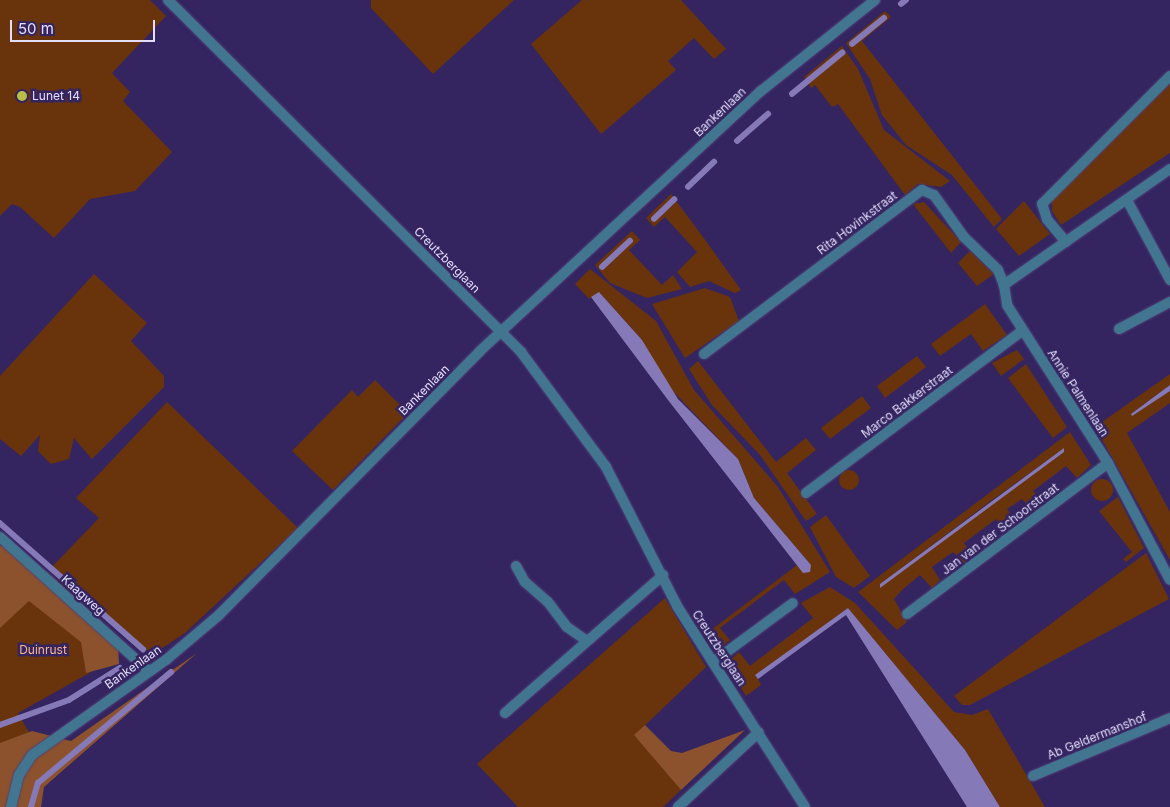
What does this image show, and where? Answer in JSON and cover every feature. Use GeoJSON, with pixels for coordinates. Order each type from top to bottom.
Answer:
{"type":"FeatureCollection","features":[{"type":"Feature","properties":{"kind":"street","name":"Creutzberglaan"},"geometry":{"type":"LineString","coordinates":[[168,0],[501,331],[606,467],[663,575],[713,662],[805,807]]}},
{"type":"Feature","properties":{"kind":"street","name":"Bankenlaan"},"geometry":{"type":"LineString","coordinates":[[11,807],[19,775],[32,755],[149,671],[219,615],[501,331],[761,91],[874,0]]}},
{"type":"Feature","properties":{"kind":"street"},"geometry":{"type":"LineString","coordinates":[[1066,242],[1048,220],[1042,204],[1170,76]]}},
{"type":"Feature","properties":{"kind":"street"},"geometry":{"type":"LineString","coordinates":[[1004,285],[1170,169]]}},
{"type":"Feature","properties":{"kind":"street","name":"Rita Hovinkstraat"},"geometry":{"type":"LineString","coordinates":[[704,354],[922,190],[934,195],[964,237],[998,270],[1004,285]]}},
{"type":"Feature","properties":{"kind":"street"},"geometry":{"type":"LineString","coordinates":[[1127,200],[1170,280]]}},
{"type":"Feature","properties":{"kind":"street","name":"Annie Palmenlaan"},"geometry":{"type":"LineString","coordinates":[[1004,285],[1006,305],[1108,463],[1170,580]]}},
{"type":"Feature","properties":{"kind":"street"},"geometry":{"type":"LineString","coordinates":[[1119,329],[1170,302]]}},
{"type":"Feature","properties":{"kind":"street","name":"Marco Bakkerstraat"},"geometry":{"type":"LineString","coordinates":[[806,493],[1022,331]]}},
{"type":"Feature","properties":{"kind":"street","name":"Jan van der Schoorstraat"},"geometry":{"type":"LineString","coordinates":[[907,614],[1108,463]]}},
{"type":"Feature","properties":{"kind":"street","name":"Kaagweg"},"geometry":{"type":"LineString","coordinates":[[0,536],[149,671]]}},
{"type":"Feature","properties":{"kind":"street"},"geometry":{"type":"LineString","coordinates":[[516,566],[524,582],[548,602],[567,627],[587,641]]}},
{"type":"Feature","properties":{"kind":"street"},"geometry":{"type":"LineString","coordinates":[[506,713],[663,575]]}},
{"type":"Feature","properties":{"kind":"street"},"geometry":{"type":"LineString","coordinates":[[713,662],[793,603]]}},
{"type":"Feature","properties":{"kind":"street","name":"Ab Geldermanshof"},"geometry":{"type":"LineString","coordinates":[[1034,776],[1170,718]]}},
{"type":"Feature","properties":{"kind":"street"},"geometry":{"type":"LineString","coordinates":[[678,807],[759,732]]}},
{"type":"Feature","properties":{"kind":"green space"},"geometry":{"type":"Polygon","coordinates":[[[0,0],[150,0],[166,16],[112,73],[130,92],[123,101],[172,152],[135,191],[90,199],[54,238],[20,207],[12,204],[0,216],[0,0]]]}},
{"type":"Feature","properties":{"kind":"green space"},"geometry":{"type":"Polygon","coordinates":[[[371,0],[514,0],[433,74],[371,8],[371,0]]]}},
{"type":"Feature","properties":{"kind":"green space"},"geometry":{"type":"Polygon","coordinates":[[[582,0],[681,0],[726,49],[714,59],[694,38],[668,61],[676,70],[601,134],[531,44],[582,0]]]}},
{"type":"Feature","properties":{"kind":"green space"},"geometry":{"type":"Polygon","coordinates":[[[885,11],[891,17],[862,41],[1002,219],[994,227],[952,175],[906,145],[882,115],[870,79],[846,43],[885,11]]]}},
{"type":"Feature","properties":{"kind":"green space"},"geometry":{"type":"Polygon","coordinates":[[[842,46],[858,69],[884,130],[950,181],[941,187],[918,184],[905,195],[838,104],[832,107],[815,85],[811,88],[804,77],[842,46]]]}},
{"type":"Feature","properties":{"kind":"green space"},"geometry":{"type":"Polygon","coordinates":[[[1170,82],[1170,153],[1061,225],[1052,211],[1052,199],[1170,82]]]}},
{"type":"Feature","properties":{"kind":"green space"},"geometry":{"type":"Polygon","coordinates":[[[671,194],[741,290],[735,293],[709,281],[690,287],[677,272],[697,252],[665,217],[654,227],[646,218],[671,194]]]}},
{"type":"Feature","properties":{"kind":"green space"},"geometry":{"type":"Polygon","coordinates":[[[1024,201],[1050,234],[1019,256],[996,229],[1024,201]]]}},
{"type":"Feature","properties":{"kind":"green space"},"geometry":{"type":"Polygon","coordinates":[[[924,202],[961,242],[951,253],[913,204],[924,202]]]}},
{"type":"Feature","properties":{"kind":"green space"},"geometry":{"type":"Polygon","coordinates":[[[632,231],[640,240],[629,250],[662,285],[673,275],[682,289],[647,298],[610,283],[595,265],[632,231]]]}},
{"type":"Feature","properties":{"kind":"green space"},"geometry":{"type":"Polygon","coordinates":[[[970,251],[994,274],[977,286],[958,263],[970,251]]]}},
{"type":"Feature","properties":{"kind":"green space"},"geometry":{"type":"Polygon","coordinates":[[[590,269],[656,321],[694,390],[778,487],[830,572],[795,594],[784,580],[720,628],[730,640],[717,650],[706,634],[797,565],[804,573],[811,565],[754,498],[738,459],[667,385],[642,340],[599,292],[589,299],[575,284],[590,269]]]}},
{"type":"Feature","properties":{"kind":"green space"},"geometry":{"type":"Polygon","coordinates":[[[94,274],[147,323],[131,341],[164,376],[164,387],[92,459],[74,438],[69,459],[51,464],[38,451],[40,435],[21,456],[0,439],[0,376],[94,274]]]}},
{"type":"Feature","properties":{"kind":"green space"},"geometry":{"type":"Polygon","coordinates":[[[705,288],[730,297],[739,321],[685,358],[652,304],[705,288]]]}},
{"type":"Feature","properties":{"kind":"green space"},"geometry":{"type":"Polygon","coordinates":[[[985,304],[1007,335],[983,351],[971,334],[940,356],[931,344],[985,304]]]}},
{"type":"Feature","properties":{"kind":"green space"},"geometry":{"type":"Polygon","coordinates":[[[1017,350],[1024,359],[1001,376],[992,363],[1017,350]]]}},
{"type":"Feature","properties":{"kind":"green space"},"geometry":{"type":"Polygon","coordinates":[[[917,356],[926,367],[885,398],[877,386],[917,356]]]}},
{"type":"Feature","properties":{"kind":"green space"},"geometry":{"type":"Polygon","coordinates":[[[698,361],[776,462],[806,438],[816,450],[787,473],[817,514],[806,521],[760,455],[712,405],[689,369],[698,361]]]}},
{"type":"Feature","properties":{"kind":"green space"},"geometry":{"type":"Polygon","coordinates":[[[1026,364],[1067,427],[1053,438],[1008,378],[1026,364]]]}},
{"type":"Feature","properties":{"kind":"green space"},"geometry":{"type":"Polygon","coordinates":[[[1170,374],[1170,385],[1131,414],[1170,391],[1170,403],[1127,433],[1170,512],[1170,560],[1095,427],[1170,374]]]}},
{"type":"Feature","properties":{"kind":"green space"},"geometry":{"type":"Polygon","coordinates":[[[375,380],[408,413],[333,490],[292,451],[352,390],[358,397],[375,380]]]}},
{"type":"Feature","properties":{"kind":"green space"},"geometry":{"type":"Polygon","coordinates":[[[862,396],[871,408],[830,439],[821,428],[862,396]]]}},
{"type":"Feature","properties":{"kind":"green space"},"geometry":{"type":"Polygon","coordinates":[[[167,402],[298,528],[185,633],[155,653],[137,647],[50,569],[99,518],[76,498],[167,402]]]}},
{"type":"Feature","properties":{"kind":"green space"},"geometry":{"type":"Polygon","coordinates":[[[1070,432],[1091,465],[1077,478],[1066,466],[1033,491],[1043,503],[1034,512],[1022,499],[1007,509],[1016,522],[1005,530],[996,519],[964,543],[972,555],[964,563],[953,552],[932,567],[940,580],[932,588],[920,575],[902,590],[894,599],[907,622],[897,630],[858,592],[1070,432]],[[1064,448],[992,500],[880,584],[1064,448]]]}},
{"type":"Feature","properties":{"kind":"green space"},"geometry":{"type":"Polygon","coordinates":[[[849,470],[856,473],[859,480],[856,487],[849,490],[842,487],[839,480],[842,473],[849,470]]]}},
{"type":"Feature","properties":{"kind":"green space"},"geometry":{"type":"Polygon","coordinates":[[[1102,479],[1110,482],[1113,490],[1110,498],[1102,501],[1094,498],[1091,490],[1094,482],[1102,479]]]}},
{"type":"Feature","properties":{"kind":"green space"},"geometry":{"type":"Polygon","coordinates":[[[1118,497],[1144,548],[1126,562],[1123,559],[1132,552],[1099,511],[1118,497]]]}},
{"type":"Feature","properties":{"kind":"green space"},"geometry":{"type":"Polygon","coordinates":[[[826,515],[870,576],[854,588],[836,577],[810,527],[826,515]]]}},
{"type":"Feature","properties":{"kind":"green space","name":"Duinrust"},"geometry":{"type":"Polygon","coordinates":[[[0,549],[116,658],[18,713],[35,743],[0,776],[0,549]]]}},
{"type":"Feature","properties":{"kind":"green space"},"geometry":{"type":"Polygon","coordinates":[[[1146,553],[1169,599],[970,705],[962,705],[954,696],[1146,553]]]}},
{"type":"Feature","properties":{"kind":"green space"},"geometry":{"type":"Polygon","coordinates":[[[830,587],[855,603],[954,712],[972,715],[988,709],[1045,807],[1000,807],[965,750],[848,608],[756,675],[761,685],[746,696],[726,664],[739,652],[750,666],[813,618],[801,603],[830,587]]]}},
{"type":"Feature","properties":{"kind":"green space"},"geometry":{"type":"Polygon","coordinates":[[[665,598],[706,667],[635,735],[681,790],[663,807],[518,807],[477,764],[665,598]]]}},
{"type":"Feature","properties":{"kind":"shaded area"},"geometry":{"type":"Polygon","coordinates":[[[599,292],[642,340],[678,399],[738,459],[754,498],[811,565],[810,572],[803,573],[668,400],[591,297],[599,292]]]}},
{"type":"Feature","properties":{"kind":"shaded area"},"geometry":{"type":"Polygon","coordinates":[[[1170,385],[1170,391],[1132,416],[1131,414],[1170,385]]]}},
{"type":"Feature","properties":{"kind":"shaded area"},"geometry":{"type":"Polygon","coordinates":[[[1064,448],[1064,452],[880,588],[880,584],[1064,448]]]}},
{"type":"Feature","properties":{"kind":"shaded area"},"geometry":{"type":"Polygon","coordinates":[[[0,545],[47,572],[79,599],[118,646],[119,664],[86,673],[81,642],[29,601],[0,628],[0,545]]]}},
{"type":"Feature","properties":{"kind":"shaded area"},"geometry":{"type":"Polygon","coordinates":[[[848,608],[965,750],[1000,807],[967,807],[846,615],[758,679],[755,675],[848,608]]]}},
{"type":"Feature","properties":{"kind":"shaded area"},"geometry":{"type":"Polygon","coordinates":[[[197,653],[44,787],[41,807],[0,807],[0,743],[32,731],[71,741],[197,653]]]}},
{"type":"Feature","properties":{"kind":"shaded area"},"geometry":{"type":"Polygon","coordinates":[[[645,725],[671,751],[682,753],[745,730],[681,790],[634,735],[645,725]]]}},
{"type":"Feature","properties":{"kind":"waterway"},"geometry":{"type":"LineString","coordinates":[[901,4],[906,0]]}},
{"type":"Feature","properties":{"kind":"waterway"},"geometry":{"type":"LineString","coordinates":[[852,44],[884,18]]}},
{"type":"Feature","properties":{"kind":"waterway"},"geometry":{"type":"LineString","coordinates":[[792,94],[842,53]]}},
{"type":"Feature","properties":{"kind":"waterway"},"geometry":{"type":"LineString","coordinates":[[737,141],[768,114]]}},
{"type":"Feature","properties":{"kind":"waterway"},"geometry":{"type":"LineString","coordinates":[[688,187],[714,162]]}},
{"type":"Feature","properties":{"kind":"waterway"},"geometry":{"type":"LineString","coordinates":[[654,219],[674,200]]}},
{"type":"Feature","properties":{"kind":"waterway"},"geometry":{"type":"LineString","coordinates":[[602,267],[630,241]]}},
{"type":"Feature","properties":{"kind":"waterway"},"geometry":{"type":"LineString","coordinates":[[0,523],[143,649]]}},
{"type":"Feature","properties":{"kind":"waterway"},"geometry":{"type":"LineString","coordinates":[[0,725],[69,700],[120,668]]}},
{"type":"Feature","properties":{"kind":"waterway"},"geometry":{"type":"LineString","coordinates":[[31,807],[38,783],[171,672]]}},
{"type":"Feature","properties":{"kind":"place","name":"Lunet 14"},"geometry":{"type":"Point","coordinates":[22,96]}}]}
